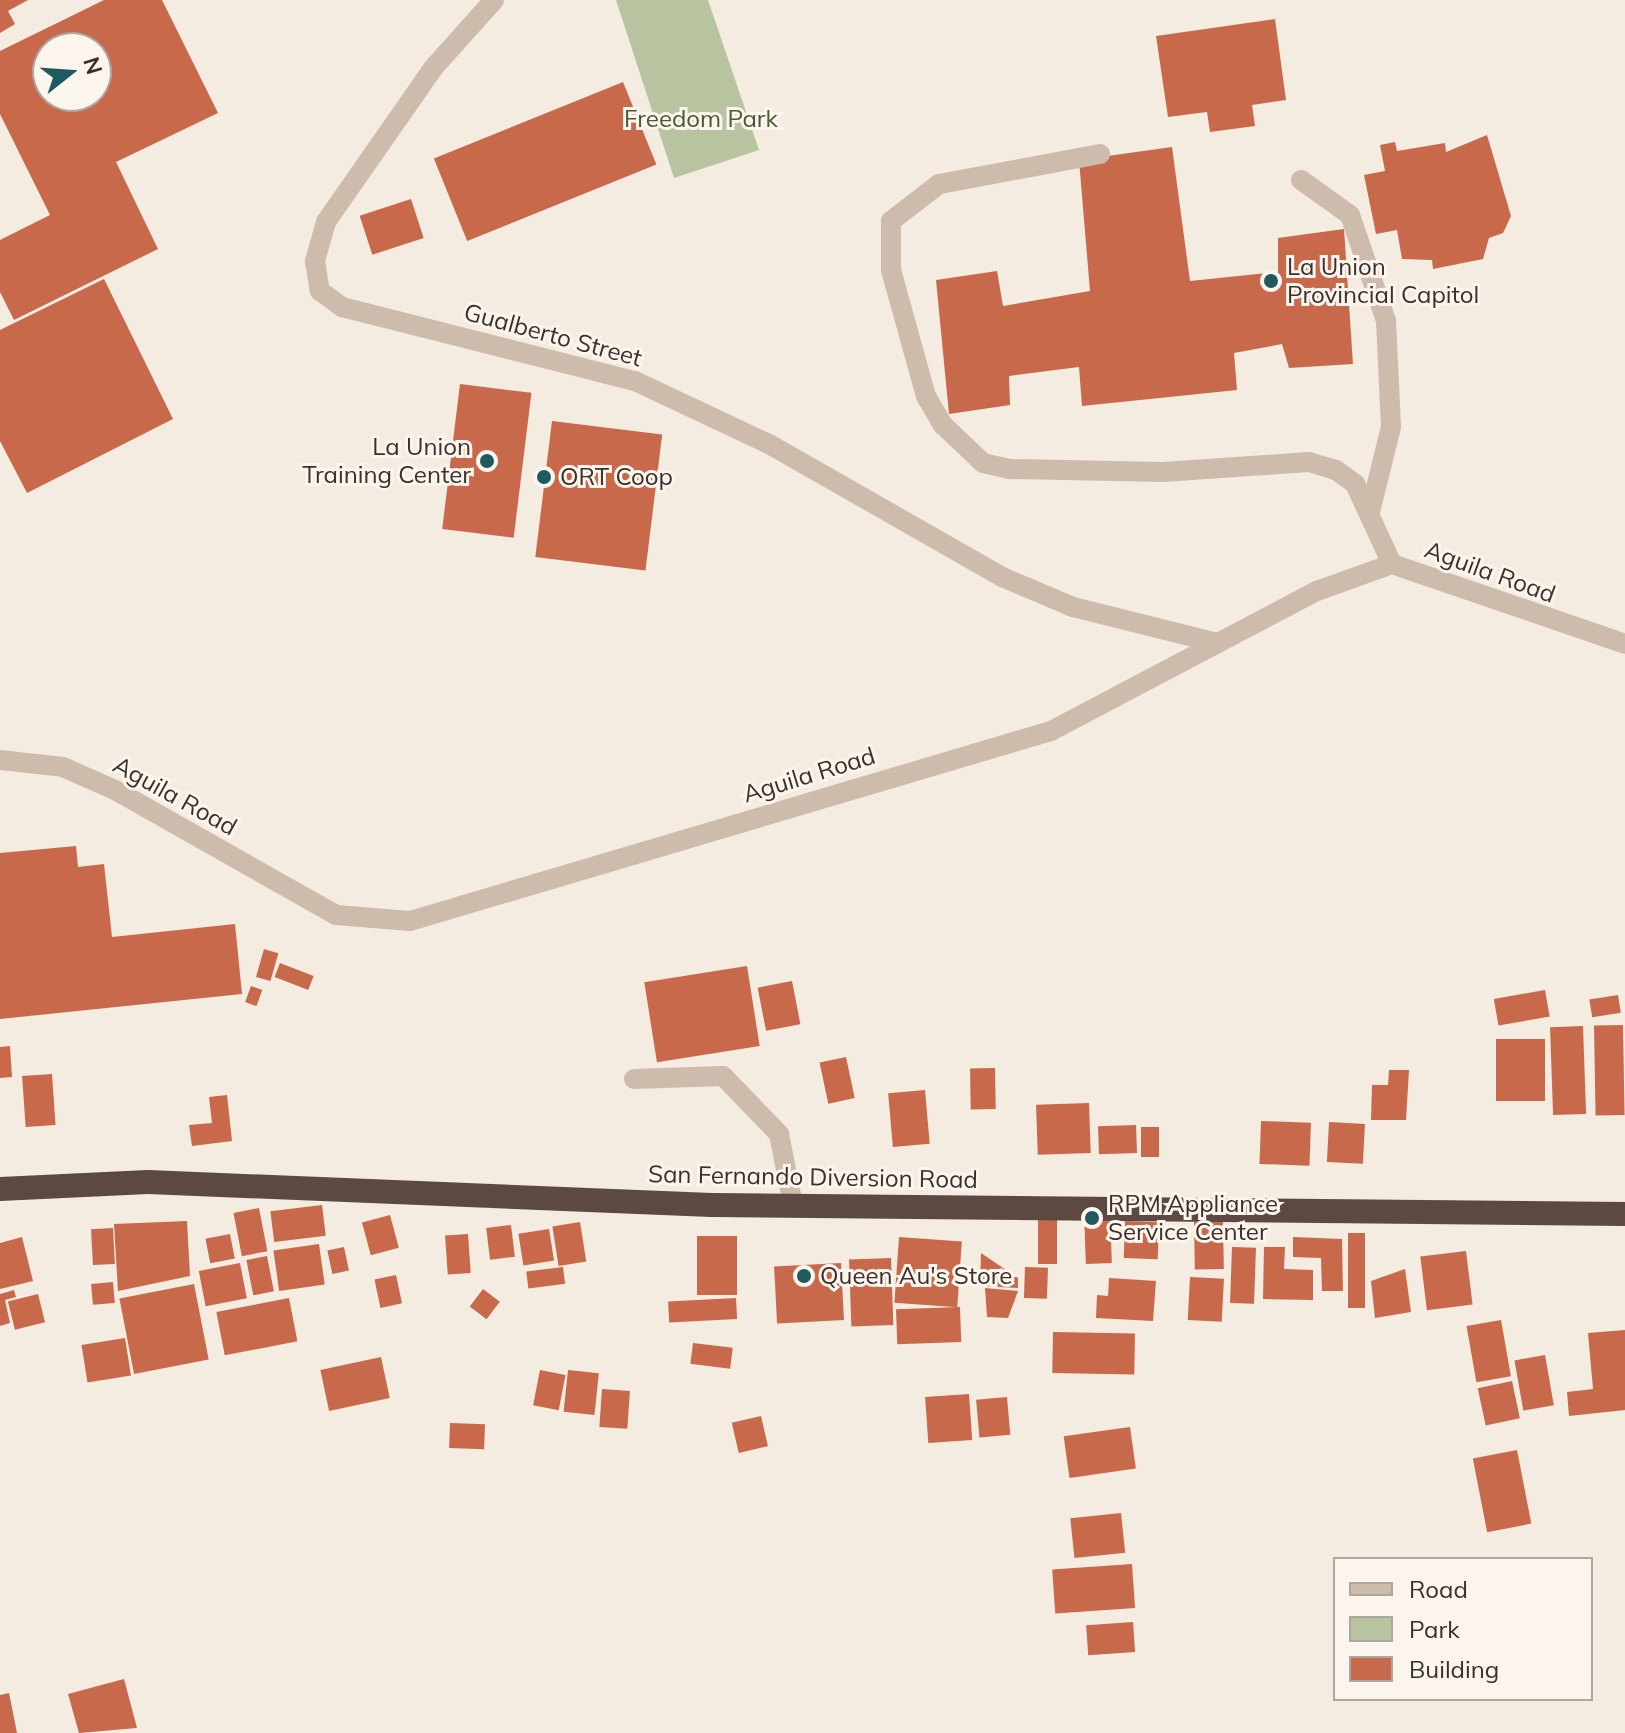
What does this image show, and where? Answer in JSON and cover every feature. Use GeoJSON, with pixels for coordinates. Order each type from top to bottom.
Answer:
{"type":"FeatureCollection","features":[{"type":"Feature","properties":{"kind":"highway","name":"San Fernando Diversion Road"},"geometry":{"type":"LineString","coordinates":[[0,1189],[148,1182],[793,1205],[1625,1214]]}},
{"type":"Feature","properties":{"kind":"street","name":"Gualberto Street"},"geometry":{"type":"LineString","coordinates":[[494,0],[434,67],[326,222],[315,261],[320,291],[342,307],[635,381],[769,444],[1002,577],[1073,607],[1217,643]]}},
{"type":"Feature","properties":{"kind":"street"},"geometry":{"type":"LineString","coordinates":[[1100,154],[939,184],[891,221],[891,270],[926,396],[943,425],[983,463],[1010,469],[1163,472],[1309,462],[1355,484],[1392,564]]}},
{"type":"Feature","properties":{"kind":"street"},"geometry":{"type":"LineString","coordinates":[[1301,180],[1350,215],[1386,321],[1391,427],[1370,512]]}},
{"type":"Feature","properties":{"kind":"street","name":"Aguila Road"},"geometry":{"type":"LineString","coordinates":[[0,760],[63,767],[115,790],[336,915],[410,921],[1051,731],[1317,591],[1392,564],[1625,644]]}},
{"type":"Feature","properties":{"kind":"street"},"geometry":{"type":"LineString","coordinates":[[634,1079],[723,1076],[779,1134],[793,1205]]}},
{"type":"Feature","properties":{"kind":"green space","name":"Freedom Park"},"geometry":{"type":"Polygon","coordinates":[[[616,0],[708,0],[759,150],[674,178],[616,0]]]}},
{"type":"Feature","properties":{"kind":"building"},"geometry":{"type":"Polygon","coordinates":[[[0,0],[28,0],[8,11],[15,24],[0,33],[0,0]]]}},
{"type":"Feature","properties":{"kind":"building"},"geometry":{"type":"Polygon","coordinates":[[[104,0],[162,0],[218,113],[116,162],[158,249],[14,320],[0,292],[0,240],[50,215],[0,114],[0,51],[32,35],[32,112],[112,112],[112,32],[39,32],[104,0]]]}},
{"type":"Feature","properties":{"kind":"building"},"geometry":{"type":"Polygon","coordinates":[[[1275,19],[1286,100],[1252,105],[1255,126],[1210,132],[1207,112],[1168,117],[1156,36],[1275,19]]]}},
{"type":"Feature","properties":{"kind":"building"},"geometry":{"type":"Polygon","coordinates":[[[623,82],[656,165],[467,241],[434,158],[623,82]]]}},
{"type":"Feature","properties":{"kind":"building"},"geometry":{"type":"Polygon","coordinates":[[[1487,135],[1511,216],[1503,233],[1489,238],[1483,259],[1433,269],[1432,260],[1402,259],[1397,230],[1376,234],[1364,175],[1385,171],[1380,145],[1395,142],[1397,151],[1445,143],[1446,152],[1487,135]]]}},
{"type":"Feature","properties":{"kind":"building","name":"La Union Provincial Capitol"},"geometry":{"type":"Polygon","coordinates":[[[1172,147],[1190,281],[1278,272],[1278,238],[1344,229],[1353,364],[1289,368],[1282,344],[1234,353],[1237,390],[1082,406],[1079,367],[1009,376],[1010,405],[949,414],[936,280],[997,271],[1003,306],[1090,291],[1079,160],[1172,147]]]}},
{"type":"Feature","properties":{"kind":"building"},"geometry":{"type":"Polygon","coordinates":[[[411,199],[424,238],[372,255],[360,216],[411,199]]]}},
{"type":"Feature","properties":{"kind":"building"},"geometry":{"type":"Polygon","coordinates":[[[104,279],[173,419],[27,493],[0,441],[0,330],[104,279]]]}},
{"type":"Feature","properties":{"kind":"building","name":"La Union Training Center"},"geometry":{"type":"Polygon","coordinates":[[[460,384],[531,393],[514,538],[442,529],[460,384]]]}},
{"type":"Feature","properties":{"kind":"building"},"geometry":{"type":"Polygon","coordinates":[[[552,421],[662,435],[645,571],[535,557],[552,421]]]}},
{"type":"Feature","properties":{"kind":"building"},"geometry":{"type":"Polygon","coordinates":[[[76,846],[78,867],[104,864],[112,937],[235,924],[242,994],[0,1019],[0,853],[76,846]]]}},
{"type":"Feature","properties":{"kind":"building"},"geometry":{"type":"Polygon","coordinates":[[[264,949],[278,953],[270,981],[256,977],[264,949]]]}},
{"type":"Feature","properties":{"kind":"building"},"geometry":{"type":"Polygon","coordinates":[[[280,963],[314,976],[308,990],[275,977],[280,963]]]}},
{"type":"Feature","properties":{"kind":"building"},"geometry":{"type":"Polygon","coordinates":[[[747,966],[760,1046],[657,1062],[644,982],[747,966]]]}},
{"type":"Feature","properties":{"kind":"building"},"geometry":{"type":"Polygon","coordinates":[[[792,981],[800,1024],[766,1031],[758,988],[792,981]]]}},
{"type":"Feature","properties":{"kind":"building"},"geometry":{"type":"Polygon","coordinates":[[[251,986],[262,990],[256,1006],[245,1002],[251,986]]]}},
{"type":"Feature","properties":{"kind":"building"},"geometry":{"type":"Polygon","coordinates":[[[1545,990],[1550,1017],[1498,1026],[1494,999],[1545,990]]]}},
{"type":"Feature","properties":{"kind":"building"},"geometry":{"type":"Polygon","coordinates":[[[1618,995],[1621,1013],[1592,1017],[1589,1000],[1618,995]]]}},
{"type":"Feature","properties":{"kind":"building"},"geometry":{"type":"Polygon","coordinates":[[[1623,1025],[1625,1115],[1596,1115],[1594,1026],[1623,1025]]]}},
{"type":"Feature","properties":{"kind":"building"},"geometry":{"type":"Polygon","coordinates":[[[1583,1026],[1586,1114],[1553,1115],[1550,1027],[1583,1026]]]}},
{"type":"Feature","properties":{"kind":"building"},"geometry":{"type":"Polygon","coordinates":[[[1496,1039],[1545,1039],[1545,1101],[1496,1101],[1496,1039]]]}},
{"type":"Feature","properties":{"kind":"building"},"geometry":{"type":"Polygon","coordinates":[[[10,1046],[12,1077],[0,1078],[0,1047],[10,1046]]]}},
{"type":"Feature","properties":{"kind":"building"},"geometry":{"type":"Polygon","coordinates":[[[846,1057],[855,1098],[828,1104],[820,1063],[846,1057]]]}},
{"type":"Feature","properties":{"kind":"building"},"geometry":{"type":"Polygon","coordinates":[[[970,1068],[995,1068],[996,1109],[971,1109],[970,1068]]]}},
{"type":"Feature","properties":{"kind":"building"},"geometry":{"type":"Polygon","coordinates":[[[1389,1070],[1409,1070],[1406,1120],[1371,1120],[1372,1085],[1388,1085],[1389,1070]]]}},
{"type":"Feature","properties":{"kind":"building"},"geometry":{"type":"Polygon","coordinates":[[[52,1074],[56,1125],[26,1127],[22,1076],[52,1074]]]}},
{"type":"Feature","properties":{"kind":"building"},"geometry":{"type":"Polygon","coordinates":[[[925,1090],[930,1144],[893,1147],[888,1093],[925,1090]]]}},
{"type":"Feature","properties":{"kind":"building"},"geometry":{"type":"Polygon","coordinates":[[[227,1095],[232,1141],[192,1146],[189,1125],[212,1123],[209,1097],[227,1095]]]}},
{"type":"Feature","properties":{"kind":"building"},"geometry":{"type":"Polygon","coordinates":[[[1089,1103],[1091,1153],[1038,1155],[1036,1105],[1089,1103]]]}},
{"type":"Feature","properties":{"kind":"building"},"geometry":{"type":"Polygon","coordinates":[[[1261,1121],[1311,1123],[1309,1166],[1259,1164],[1261,1121]]]}},
{"type":"Feature","properties":{"kind":"building"},"geometry":{"type":"Polygon","coordinates":[[[1329,1122],[1365,1124],[1363,1164],[1327,1162],[1329,1122]]]}},
{"type":"Feature","properties":{"kind":"building"},"geometry":{"type":"Polygon","coordinates":[[[1136,1125],[1137,1153],[1099,1154],[1098,1126],[1136,1125]]]}},
{"type":"Feature","properties":{"kind":"building"},"geometry":{"type":"Polygon","coordinates":[[[1141,1127],[1159,1127],[1159,1157],[1141,1157],[1141,1127]]]}},
{"type":"Feature","properties":{"kind":"building"},"geometry":{"type":"Polygon","coordinates":[[[322,1205],[326,1236],[274,1242],[270,1211],[322,1205]]]}},
{"type":"Feature","properties":{"kind":"building"},"geometry":{"type":"Polygon","coordinates":[[[259,1208],[267,1251],[242,1256],[233,1213],[259,1208]]]}},
{"type":"Feature","properties":{"kind":"building"},"geometry":{"type":"Polygon","coordinates":[[[1110,1211],[1112,1263],[1086,1264],[1084,1212],[1110,1211]]]}},
{"type":"Feature","properties":{"kind":"building"},"geometry":{"type":"Polygon","coordinates":[[[390,1215],[399,1248],[371,1255],[362,1223],[390,1215]]]}},
{"type":"Feature","properties":{"kind":"building"},"geometry":{"type":"Polygon","coordinates":[[[1038,1217],[1057,1217],[1057,1264],[1038,1264],[1038,1217]]]}},
{"type":"Feature","properties":{"kind":"building"},"geometry":{"type":"Polygon","coordinates":[[[187,1221],[190,1276],[118,1291],[114,1224],[187,1221]]]}},
{"type":"Feature","properties":{"kind":"building"},"geometry":{"type":"Polygon","coordinates":[[[1125,1221],[1159,1222],[1158,1259],[1124,1258],[1125,1221]]]}},
{"type":"Feature","properties":{"kind":"building"},"geometry":{"type":"Polygon","coordinates":[[[1223,1221],[1224,1269],[1195,1269],[1194,1222],[1223,1221]]]}},
{"type":"Feature","properties":{"kind":"building"},"geometry":{"type":"Polygon","coordinates":[[[580,1222],[586,1262],[559,1266],[552,1226],[580,1222]]]}},
{"type":"Feature","properties":{"kind":"building"},"geometry":{"type":"Polygon","coordinates":[[[511,1225],[515,1257],[490,1260],[486,1228],[511,1225]]]}},
{"type":"Feature","properties":{"kind":"building"},"geometry":{"type":"Polygon","coordinates":[[[113,1228],[115,1264],[93,1265],[91,1229],[113,1228]]]}},
{"type":"Feature","properties":{"kind":"building"},"geometry":{"type":"Polygon","coordinates":[[[549,1229],[554,1261],[523,1265],[518,1234],[549,1229]]]}},
{"type":"Feature","properties":{"kind":"building"},"geometry":{"type":"Polygon","coordinates":[[[1348,1233],[1365,1233],[1365,1308],[1348,1308],[1348,1233]]]}},
{"type":"Feature","properties":{"kind":"building"},"geometry":{"type":"Polygon","coordinates":[[[230,1234],[235,1259],[210,1263],[205,1239],[230,1234]]]}},
{"type":"Feature","properties":{"kind":"building"},"geometry":{"type":"Polygon","coordinates":[[[468,1234],[471,1273],[448,1275],[445,1236],[468,1234]]]}},
{"type":"Feature","properties":{"kind":"building"},"geometry":{"type":"Polygon","coordinates":[[[697,1236],[737,1236],[737,1295],[697,1295],[697,1236]]]}},
{"type":"Feature","properties":{"kind":"building"},"geometry":{"type":"Polygon","coordinates":[[[22,1237],[33,1281],[0,1289],[0,1243],[22,1237]]]}},
{"type":"Feature","properties":{"kind":"building"},"geometry":{"type":"Polygon","coordinates":[[[899,1237],[962,1241],[957,1307],[894,1303],[899,1237]]]}},
{"type":"Feature","properties":{"kind":"building"},"geometry":{"type":"Polygon","coordinates":[[[1293,1237],[1342,1239],[1343,1291],[1322,1291],[1321,1258],[1293,1257],[1293,1237]]]}},
{"type":"Feature","properties":{"kind":"building"},"geometry":{"type":"Polygon","coordinates":[[[319,1244],[325,1285],[279,1291],[273,1250],[319,1244]]]}},
{"type":"Feature","properties":{"kind":"building"},"geometry":{"type":"Polygon","coordinates":[[[344,1247],[349,1270],[332,1274],[327,1251],[344,1247]]]}},
{"type":"Feature","properties":{"kind":"building"},"geometry":{"type":"Polygon","coordinates":[[[1232,1247],[1256,1248],[1254,1304],[1230,1303],[1232,1247]]]}},
{"type":"Feature","properties":{"kind":"building"},"geometry":{"type":"Polygon","coordinates":[[[1264,1247],[1285,1247],[1284,1269],[1313,1270],[1313,1300],[1263,1299],[1264,1247]]]}},
{"type":"Feature","properties":{"kind":"building"},"geometry":{"type":"Polygon","coordinates":[[[1466,1251],[1473,1305],[1427,1310],[1420,1257],[1466,1251]]]}},
{"type":"Feature","properties":{"kind":"building"},"geometry":{"type":"Polygon","coordinates":[[[981,1253],[1018,1278],[1018,1288],[980,1286],[981,1253]]]}},
{"type":"Feature","properties":{"kind":"building"},"geometry":{"type":"Polygon","coordinates":[[[267,1256],[274,1291],[253,1295],[246,1260],[267,1256]]]}},
{"type":"Feature","properties":{"kind":"building"},"geometry":{"type":"Polygon","coordinates":[[[891,1258],[893,1325],[851,1326],[849,1259],[891,1258]]]}},
{"type":"Feature","properties":{"kind":"building"},"geometry":{"type":"Polygon","coordinates":[[[240,1263],[247,1298],[206,1306],[199,1271],[240,1263]]]}},
{"type":"Feature","properties":{"kind":"building"},"geometry":{"type":"Polygon","coordinates":[[[841,1263],[844,1320],[777,1323],[774,1267],[841,1263]]]}},
{"type":"Feature","properties":{"kind":"building"},"geometry":{"type":"Polygon","coordinates":[[[563,1267],[565,1284],[528,1288],[526,1272],[563,1267]]]}},
{"type":"Feature","properties":{"kind":"building"},"geometry":{"type":"Polygon","coordinates":[[[1025,1267],[1048,1268],[1047,1299],[1024,1298],[1025,1267]]]}},
{"type":"Feature","properties":{"kind":"building"},"geometry":{"type":"Polygon","coordinates":[[[1405,1269],[1411,1312],[1375,1318],[1371,1281],[1405,1269]]]}},
{"type":"Feature","properties":{"kind":"building"},"geometry":{"type":"Polygon","coordinates":[[[396,1275],[402,1303],[381,1308],[374,1280],[396,1275]]]}},
{"type":"Feature","properties":{"kind":"building"},"geometry":{"type":"Polygon","coordinates":[[[1190,1277],[1224,1279],[1222,1322],[1188,1320],[1190,1277]]]}},
{"type":"Feature","properties":{"kind":"building"},"geometry":{"type":"Polygon","coordinates":[[[1109,1278],[1156,1281],[1153,1321],[1096,1318],[1097,1295],[1108,1296],[1109,1278]]]}},
{"type":"Feature","properties":{"kind":"building"},"geometry":{"type":"Polygon","coordinates":[[[113,1282],[115,1303],[93,1305],[91,1284],[113,1282]]]}},
{"type":"Feature","properties":{"kind":"building"},"geometry":{"type":"Polygon","coordinates":[[[194,1284],[209,1360],[134,1374],[119,1299],[194,1284]]]}},
{"type":"Feature","properties":{"kind":"building"},"geometry":{"type":"Polygon","coordinates":[[[985,1288],[1018,1291],[1008,1318],[987,1317],[985,1288]]]}},
{"type":"Feature","properties":{"kind":"building"},"geometry":{"type":"Polygon","coordinates":[[[483,1289],[500,1302],[487,1319],[470,1307],[483,1289]]]}},
{"type":"Feature","properties":{"kind":"building"},"geometry":{"type":"Polygon","coordinates":[[[14,1290],[16,1297],[5,1300],[10,1323],[0,1326],[0,1294],[14,1290]]]}},
{"type":"Feature","properties":{"kind":"building"},"geometry":{"type":"Polygon","coordinates":[[[38,1294],[45,1322],[15,1330],[8,1301],[38,1294]]]}},
{"type":"Feature","properties":{"kind":"building"},"geometry":{"type":"Polygon","coordinates":[[[289,1298],[297,1341],[225,1355],[216,1312],[289,1298]]]}},
{"type":"Feature","properties":{"kind":"building"},"geometry":{"type":"Polygon","coordinates":[[[736,1298],[737,1319],[669,1323],[668,1302],[736,1298]]]}},
{"type":"Feature","properties":{"kind":"building"},"geometry":{"type":"Polygon","coordinates":[[[960,1307],[961,1342],[897,1344],[896,1309],[960,1307]]]}},
{"type":"Feature","properties":{"kind":"building"},"geometry":{"type":"Polygon","coordinates":[[[1501,1320],[1511,1376],[1476,1382],[1467,1326],[1501,1320]]]}},
{"type":"Feature","properties":{"kind":"building"},"geometry":{"type":"Polygon","coordinates":[[[1625,1330],[1625,1410],[1569,1416],[1567,1392],[1593,1389],[1588,1333],[1625,1330]]]}},
{"type":"Feature","properties":{"kind":"building"},"geometry":{"type":"Polygon","coordinates":[[[1053,1332],[1135,1333],[1134,1374],[1052,1373],[1053,1332]]]}},
{"type":"Feature","properties":{"kind":"building"},"geometry":{"type":"Polygon","coordinates":[[[125,1338],[131,1376],[87,1382],[82,1345],[125,1338]]]}},
{"type":"Feature","properties":{"kind":"building"},"geometry":{"type":"Polygon","coordinates":[[[693,1343],[733,1348],[730,1369],[690,1364],[693,1343]]]}},
{"type":"Feature","properties":{"kind":"building"},"geometry":{"type":"Polygon","coordinates":[[[1545,1355],[1554,1405],[1523,1411],[1514,1360],[1545,1355]]]}},
{"type":"Feature","properties":{"kind":"building"},"geometry":{"type":"Polygon","coordinates":[[[381,1357],[390,1398],[329,1411],[320,1370],[381,1357]]]}},
{"type":"Feature","properties":{"kind":"building"},"geometry":{"type":"Polygon","coordinates":[[[540,1370],[566,1375],[559,1410],[533,1405],[540,1370]]]}},
{"type":"Feature","properties":{"kind":"building"},"geometry":{"type":"Polygon","coordinates":[[[568,1370],[599,1373],[594,1415],[564,1412],[568,1370]]]}},
{"type":"Feature","properties":{"kind":"building"},"geometry":{"type":"Polygon","coordinates":[[[1512,1381],[1520,1418],[1486,1425],[1478,1388],[1512,1381]]]}},
{"type":"Feature","properties":{"kind":"building"},"geometry":{"type":"Polygon","coordinates":[[[602,1389],[630,1391],[627,1429],[599,1427],[602,1389]]]}},
{"type":"Feature","properties":{"kind":"building"},"geometry":{"type":"Polygon","coordinates":[[[969,1394],[972,1440],[928,1443],[925,1397],[969,1394]]]}},
{"type":"Feature","properties":{"kind":"building"},"geometry":{"type":"Polygon","coordinates":[[[1007,1397],[1010,1435],[979,1438],[976,1400],[1007,1397]]]}},
{"type":"Feature","properties":{"kind":"building"},"geometry":{"type":"Polygon","coordinates":[[[761,1416],[768,1446],[739,1453],[732,1423],[761,1416]]]}},
{"type":"Feature","properties":{"kind":"building"},"geometry":{"type":"Polygon","coordinates":[[[450,1423],[485,1424],[484,1449],[449,1448],[450,1423]]]}},
{"type":"Feature","properties":{"kind":"building"},"geometry":{"type":"Polygon","coordinates":[[[1130,1427],[1136,1469],[1069,1478],[1064,1436],[1130,1427]]]}},
{"type":"Feature","properties":{"kind":"building"},"geometry":{"type":"Polygon","coordinates":[[[1517,1450],[1531,1524],[1487,1532],[1473,1459],[1517,1450]]]}},
{"type":"Feature","properties":{"kind":"building"},"geometry":{"type":"Polygon","coordinates":[[[1121,1513],[1125,1553],[1074,1558],[1070,1518],[1121,1513]]]}},
{"type":"Feature","properties":{"kind":"building"},"geometry":{"type":"Polygon","coordinates":[[[1132,1564],[1135,1608],[1055,1613],[1052,1570],[1132,1564]]]}},
{"type":"Feature","properties":{"kind":"building"},"geometry":{"type":"Polygon","coordinates":[[[1133,1622],[1135,1652],[1088,1655],[1086,1625],[1133,1622]]]}},
{"type":"Feature","properties":{"kind":"building"},"geometry":{"type":"Polygon","coordinates":[[[124,1679],[137,1728],[79,1733],[68,1694],[124,1679]]]}},
{"type":"Feature","properties":{"kind":"building"},"geometry":{"type":"Polygon","coordinates":[[[9,1693],[17,1733],[0,1733],[0,1695],[9,1693]]]}},
{"type":"Feature","properties":{"kind":"place","name":"La Union Provincial Capitol"},"geometry":{"type":"Point","coordinates":[1271,281]}},
{"type":"Feature","properties":{"kind":"place","name":"La Union Training Center"},"geometry":{"type":"Point","coordinates":[487,461]}},
{"type":"Feature","properties":{"kind":"place","name":"ORT Coop"},"geometry":{"type":"Point","coordinates":[544,477]}},
{"type":"Feature","properties":{"kind":"place","name":"RPM Appliance Service Center"},"geometry":{"type":"Point","coordinates":[1092,1218]}},
{"type":"Feature","properties":{"kind":"place","name":"Queen Au's Store"},"geometry":{"type":"Point","coordinates":[804,1276]}}]}
